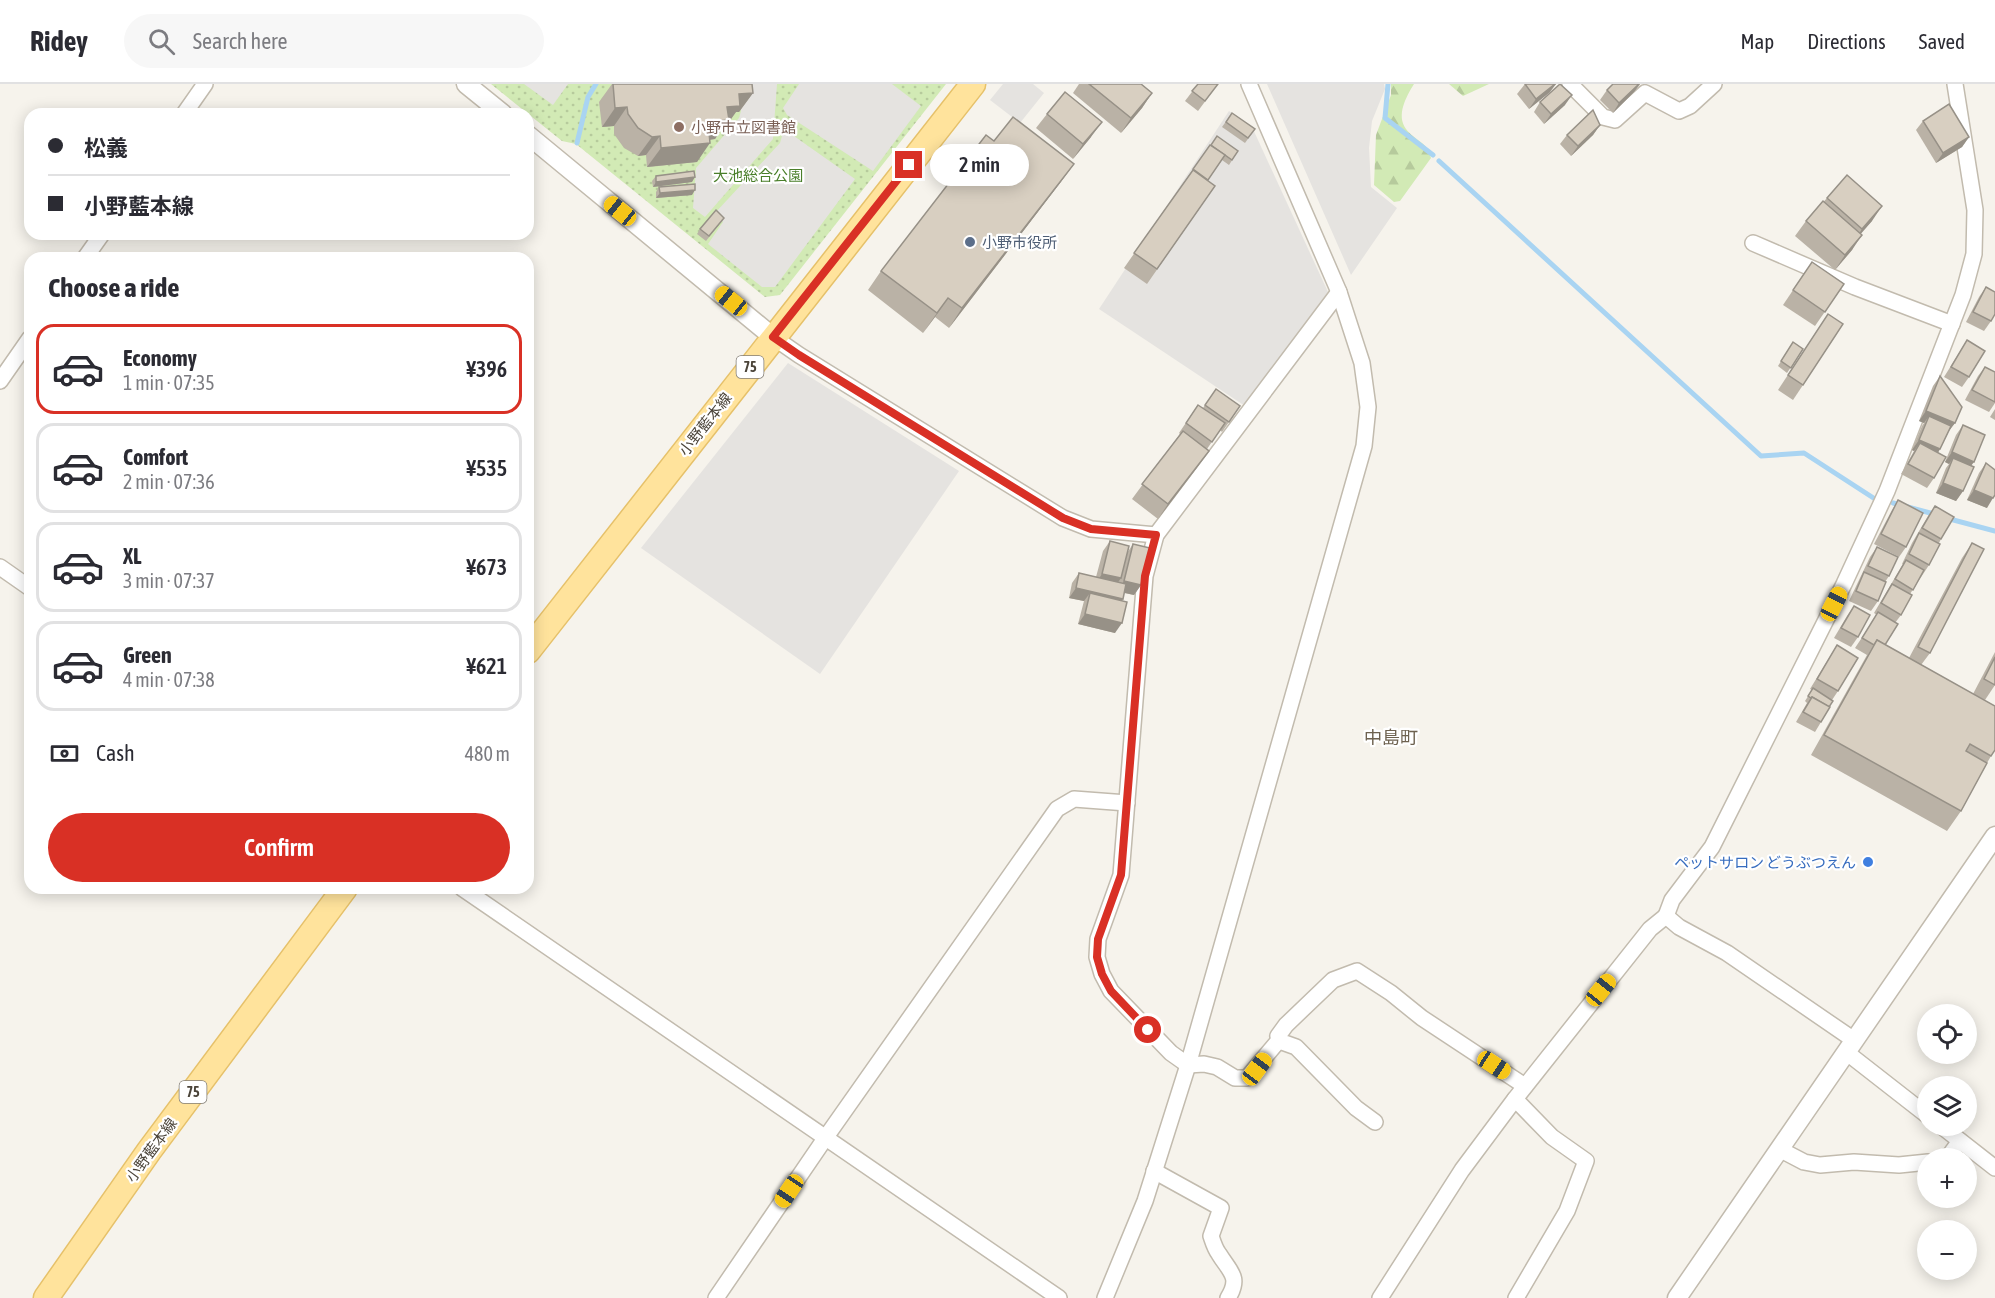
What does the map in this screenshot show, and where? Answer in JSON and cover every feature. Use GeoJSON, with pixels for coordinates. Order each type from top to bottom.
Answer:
{"type":"FeatureCollection","features":[{"type":"Feature","properties":{"kind":"main road","name":"小野藍本線"},"geometry":{"type":"LineString","coordinates":[[534,643],[973,84]]}},
{"type":"Feature","properties":{"kind":"main road","name":"小野藍本線"},"geometry":{"type":"LineString","coordinates":[[46,1298],[149,1151],[341,894]]}},
{"type":"Feature","properties":{"kind":"street"},"geometry":{"type":"LineString","coordinates":[[188,108],[205,84]]}},
{"type":"Feature","properties":{"kind":"street"},"geometry":{"type":"LineString","coordinates":[[466,84],[495,108]]}},
{"type":"Feature","properties":{"kind":"street"},"geometry":{"type":"LineString","coordinates":[[1107,1297],[1145,1201],[1188,1065],[1364,446],[1368,407],[1362,363],[1339,292],[1249,84]]}},
{"type":"Feature","properties":{"kind":"street"},"geometry":{"type":"LineString","coordinates":[[1570,84],[1604,117],[1615,120],[1641,88],[1679,111],[1690,106],[1714,84]]}},
{"type":"Feature","properties":{"kind":"street"},"geometry":{"type":"LineString","coordinates":[[1380,1298],[1462,1170],[1515,1099],[1650,929],[1666,916],[1672,900],[1712,847],[1845,584],[1887,491],[1963,295],[1974,254],[1974,210],[1955,84]]}},
{"type":"Feature","properties":{"kind":"street"},"geometry":{"type":"LineString","coordinates":[[534,140],[773,337],[799,355],[1063,518],[1091,529],[1156,535]]}},
{"type":"Feature","properties":{"kind":"street"},"geometry":{"type":"LineString","coordinates":[[1753,243],[1855,287],[1952,324]]}},
{"type":"Feature","properties":{"kind":"street"},"geometry":{"type":"LineString","coordinates":[[1280,1039],[1247,1078],[1235,1078],[1217,1067],[1204,1064],[1188,1065],[1171,1053],[1111,991],[1102,974],[1097,957],[1098,939],[1121,875],[1145,576],[1156,535],[1339,292]]}},
{"type":"Feature","properties":{"kind":"street"},"geometry":{"type":"LineString","coordinates":[[0,381],[24,347]]}},
{"type":"Feature","properties":{"kind":"street"},"geometry":{"type":"LineString","coordinates":[[0,567],[24,584]]}},
{"type":"Feature","properties":{"kind":"street"},"geometry":{"type":"LineString","coordinates":[[716,1298],[826,1137],[1057,809],[1074,799],[1127,802]]}},
{"type":"Feature","properties":{"kind":"street"},"geometry":{"type":"LineString","coordinates":[[1677,1298],[1995,836]]}},
{"type":"Feature","properties":{"kind":"street"},"geometry":{"type":"LineString","coordinates":[[471,894],[1059,1298]]}},
{"type":"Feature","properties":{"kind":"street"},"geometry":{"type":"LineString","coordinates":[[1666,916],[1679,927],[1727,953],[1850,1046],[1917,1106]]}},
{"type":"Feature","properties":{"kind":"street"},"geometry":{"type":"LineString","coordinates":[[1375,1122],[1356,1108],[1296,1047],[1282,1042],[1278,1036],[1286,1025],[1333,980],[1357,971],[1526,1086]]}},
{"type":"Feature","properties":{"kind":"street"},"geometry":{"type":"LineString","coordinates":[[1515,1099],[1552,1137],[1586,1161],[1567,1210],[1516,1298]]}},
{"type":"Feature","properties":{"kind":"street"},"geometry":{"type":"LineString","coordinates":[[1954,1136],[1995,1168]]}},
{"type":"Feature","properties":{"kind":"street"},"geometry":{"type":"LineString","coordinates":[[1955,1148],[1960,1141]]}},
{"type":"Feature","properties":{"kind":"street"},"geometry":{"type":"LineString","coordinates":[[1779,1149],[1804,1162],[1820,1165],[1854,1162],[1899,1165],[1917,1163]]}},
{"type":"Feature","properties":{"kind":"street"},"geometry":{"type":"LineString","coordinates":[[1154,1171],[1221,1208],[1211,1236],[1217,1252],[1235,1277],[1234,1289],[1228,1298]]}},
{"type":"Feature","properties":{"kind":"green space","name":"大池総合公園"},"geometry":{"type":"Polygon","coordinates":[[[491,84],[946,84],[780,295],[765,297],[576,144],[562,141],[534,119],[534,108],[521,108],[491,84]]]}},
{"type":"Feature","properties":{"kind":"green space"},"geometry":{"type":"Polygon","coordinates":[[[1391,84],[1414,84],[1403,106],[1403,124],[1424,144],[1431,158],[1400,201],[1394,202],[1374,185],[1376,135],[1391,95],[1391,84]]]}},
{"type":"Feature","properties":{"kind":"green space"},"geometry":{"type":"Polygon","coordinates":[[[1449,84],[1489,84],[1463,96],[1449,84]]]}},
{"type":"Feature","properties":{"kind":"shaded area"},"geometry":{"type":"Polygon","coordinates":[[[524,84],[568,84],[553,105],[524,84]]]}},
{"type":"Feature","properties":{"kind":"shaded area"},"geometry":{"type":"Polygon","coordinates":[[[740,84],[777,84],[773,139],[705,217],[693,208],[696,168],[739,118],[740,84]]]}},
{"type":"Feature","properties":{"kind":"shaded area"},"geometry":{"type":"Polygon","coordinates":[[[799,84],[892,84],[921,106],[873,171],[787,115],[783,108],[799,84]]]}},
{"type":"Feature","properties":{"kind":"shaded area"},"geometry":{"type":"Polygon","coordinates":[[[1003,84],[1033,84],[1044,93],[1020,123],[990,100],[1003,84]]]}},
{"type":"Feature","properties":{"kind":"shaded area"},"geometry":{"type":"Polygon","coordinates":[[[1267,84],[1384,84],[1385,89],[1372,121],[1369,148],[1371,187],[1397,208],[1351,275],[1267,84]]]}},
{"type":"Feature","properties":{"kind":"shaded area"},"geometry":{"type":"Polygon","coordinates":[[[1229,111],[1252,127],[1328,292],[1245,406],[1099,309],[1229,111]]]}},
{"type":"Feature","properties":{"kind":"shaded area"},"geometry":{"type":"Polygon","coordinates":[[[784,129],[855,179],[775,287],[762,287],[708,244],[723,222],[715,213],[780,143],[784,129]]]}},
{"type":"Feature","properties":{"kind":"shaded area"},"geometry":{"type":"Polygon","coordinates":[[[788,363],[959,471],[820,674],[641,548],[788,363]]]}},
{"type":"Feature","properties":{"kind":"building"},"geometry":{"type":"Polygon","coordinates":[[[613,84],[752,84],[753,93],[739,94],[740,106],[727,107],[729,120],[708,122],[710,143],[661,148],[660,136],[652,137],[638,128],[628,114],[627,107],[615,108],[613,84]]]}},
{"type":"Feature","properties":{"kind":"building"},"geometry":{"type":"Polygon","coordinates":[[[1089,84],[1141,84],[1152,93],[1131,118],[1089,84]]]}},
{"type":"Feature","properties":{"kind":"building"},"geometry":{"type":"Polygon","coordinates":[[[1198,84],[1218,84],[1205,101],[1192,91],[1198,84]]]}},
{"type":"Feature","properties":{"kind":"building"},"geometry":{"type":"Polygon","coordinates":[[[1525,84],[1555,84],[1536,99],[1525,84]]]}},
{"type":"Feature","properties":{"kind":"building"},"geometry":{"type":"Polygon","coordinates":[[[1560,84],[1572,95],[1551,114],[1540,102],[1560,84]]]}},
{"type":"Feature","properties":{"kind":"building"},"geometry":{"type":"Polygon","coordinates":[[[1613,84],[1639,84],[1619,103],[1607,90],[1613,84]]]}},
{"type":"Feature","properties":{"kind":"building"},"geometry":{"type":"Polygon","coordinates":[[[1065,92],[1102,122],[1083,144],[1047,114],[1065,92]]]}},
{"type":"Feature","properties":{"kind":"building"},"geometry":{"type":"Polygon","coordinates":[[[1949,104],[1969,137],[1943,153],[1923,121],[1949,104]]]}},
{"type":"Feature","properties":{"kind":"building"},"geometry":{"type":"Polygon","coordinates":[[[1593,110],[1600,125],[1578,146],[1567,135],[1593,110]]]}},
{"type":"Feature","properties":{"kind":"building"},"geometry":{"type":"Polygon","coordinates":[[[1232,113],[1255,129],[1248,138],[1226,122],[1232,113]]]}},
{"type":"Feature","properties":{"kind":"building"},"geometry":{"type":"Polygon","coordinates":[[[1013,117],[1074,164],[962,308],[948,298],[937,313],[881,271],[986,135],[994,141],[1013,117]]]}},
{"type":"Feature","properties":{"kind":"building"},"geometry":{"type":"Polygon","coordinates":[[[1217,136],[1238,151],[1232,160],[1211,145],[1217,136]]]}},
{"type":"Feature","properties":{"kind":"building"},"geometry":{"type":"Polygon","coordinates":[[[1210,145],[1225,155],[1208,180],[1193,169],[1210,145]]]}},
{"type":"Feature","properties":{"kind":"building"},"geometry":{"type":"Polygon","coordinates":[[[1193,170],[1215,186],[1157,269],[1134,253],[1193,170]]]}},
{"type":"Feature","properties":{"kind":"building"},"geometry":{"type":"Polygon","coordinates":[[[694,171],[695,177],[656,182],[656,176],[694,171]]]}},
{"type":"Feature","properties":{"kind":"building"},"geometry":{"type":"Polygon","coordinates":[[[1847,175],[1882,206],[1862,229],[1827,198],[1847,175]]]}},
{"type":"Feature","properties":{"kind":"building"},"geometry":{"type":"Polygon","coordinates":[[[695,184],[695,190],[660,193],[659,187],[695,184]]]}},
{"type":"Feature","properties":{"kind":"building"},"geometry":{"type":"Polygon","coordinates":[[[1823,201],[1862,235],[1845,255],[1806,221],[1823,201]]]}},
{"type":"Feature","properties":{"kind":"building"},"geometry":{"type":"Polygon","coordinates":[[[716,210],[724,218],[709,236],[700,229],[716,210]]]}},
{"type":"Feature","properties":{"kind":"building"},"geometry":{"type":"Polygon","coordinates":[[[1812,262],[1844,284],[1825,312],[1793,290],[1812,262]]]}},
{"type":"Feature","properties":{"kind":"building"},"geometry":{"type":"Polygon","coordinates":[[[1986,287],[1995,292],[1995,314],[1991,321],[1973,312],[1986,287]]]}},
{"type":"Feature","properties":{"kind":"building"},"geometry":{"type":"Polygon","coordinates":[[[1828,314],[1843,324],[1803,385],[1788,375],[1828,314]]]}},
{"type":"Feature","properties":{"kind":"building"},"geometry":{"type":"Polygon","coordinates":[[[1967,340],[1985,351],[1969,377],[1951,367],[1967,340]]]}},
{"type":"Feature","properties":{"kind":"building"},"geometry":{"type":"Polygon","coordinates":[[[1793,342],[1803,349],[1791,368],[1781,361],[1793,342]]]}},
{"type":"Feature","properties":{"kind":"building"},"geometry":{"type":"Polygon","coordinates":[[[1985,367],[1995,372],[1995,402],[1972,390],[1985,367]]]}},
{"type":"Feature","properties":{"kind":"building"},"geometry":{"type":"Polygon","coordinates":[[[1940,376],[1962,407],[1955,423],[1926,411],[1940,376]]]}},
{"type":"Feature","properties":{"kind":"building"},"geometry":{"type":"Polygon","coordinates":[[[1216,389],[1240,406],[1229,422],[1205,405],[1216,389]]]}},
{"type":"Feature","properties":{"kind":"building"},"geometry":{"type":"Polygon","coordinates":[[[1198,405],[1225,423],[1212,442],[1186,423],[1198,405]]]}},
{"type":"Feature","properties":{"kind":"building"},"geometry":{"type":"Polygon","coordinates":[[[1929,416],[1951,426],[1940,449],[1919,440],[1929,416]]]}},
{"type":"Feature","properties":{"kind":"building"},"geometry":{"type":"Polygon","coordinates":[[[1963,425],[1985,435],[1974,462],[1952,452],[1963,425]]]}},
{"type":"Feature","properties":{"kind":"building"},"geometry":{"type":"Polygon","coordinates":[[[1183,431],[1209,451],[1168,504],[1142,484],[1183,431]]]}},
{"type":"Feature","properties":{"kind":"building"},"geometry":{"type":"Polygon","coordinates":[[[1920,443],[1946,457],[1934,478],[1908,464],[1920,443]]]}},
{"type":"Feature","properties":{"kind":"building"},"geometry":{"type":"Polygon","coordinates":[[[1953,458],[1974,467],[1963,491],[1943,483],[1953,458]]]}},
{"type":"Feature","properties":{"kind":"building"},"geometry":{"type":"Polygon","coordinates":[[[1986,463],[1995,470],[1993,498],[1974,490],[1986,463]]]}},
{"type":"Feature","properties":{"kind":"building"},"geometry":{"type":"Polygon","coordinates":[[[1898,500],[1923,513],[1906,547],[1881,534],[1898,500]]]}},
{"type":"Feature","properties":{"kind":"building"},"geometry":{"type":"Polygon","coordinates":[[[1935,506],[1954,517],[1941,539],[1922,528],[1935,506]]]}},
{"type":"Feature","properties":{"kind":"building"},"geometry":{"type":"Polygon","coordinates":[[[1919,533],[1940,544],[1929,565],[1909,554],[1919,533]]]}},
{"type":"Feature","properties":{"kind":"building"},"geometry":{"type":"Polygon","coordinates":[[[1110,541],[1129,546],[1121,578],[1102,574],[1110,541]]]}},
{"type":"Feature","properties":{"kind":"building"},"geometry":{"type":"Polygon","coordinates":[[[1972,543],[1984,549],[1930,653],[1918,647],[1972,543]]]}},
{"type":"Feature","properties":{"kind":"building"},"geometry":{"type":"Polygon","coordinates":[[[1133,544],[1150,548],[1141,585],[1124,581],[1133,544]]]}},
{"type":"Feature","properties":{"kind":"building"},"geometry":{"type":"Polygon","coordinates":[[[1877,547],[1898,557],[1889,576],[1868,566],[1877,547]]]}},
{"type":"Feature","properties":{"kind":"building"},"geometry":{"type":"Polygon","coordinates":[[[1906,560],[1924,570],[1913,590],[1895,579],[1906,560]]]}},
{"type":"Feature","properties":{"kind":"building"},"geometry":{"type":"Polygon","coordinates":[[[1864,572],[1886,582],[1878,601],[1856,591],[1864,572]]]}},
{"type":"Feature","properties":{"kind":"building"},"geometry":{"type":"Polygon","coordinates":[[[1079,573],[1126,584],[1123,599],[1076,588],[1079,573]]]}},
{"type":"Feature","properties":{"kind":"building"},"geometry":{"type":"Polygon","coordinates":[[[1892,584],[1912,595],[1901,615],[1881,603],[1892,584]]]}},
{"type":"Feature","properties":{"kind":"building"},"geometry":{"type":"Polygon","coordinates":[[[1090,593],[1127,602],[1122,623],[1085,614],[1090,593]]]}},
{"type":"Feature","properties":{"kind":"building"},"geometry":{"type":"Polygon","coordinates":[[[1854,606],[1870,615],[1858,637],[1841,628],[1854,606]]]}},
{"type":"Feature","properties":{"kind":"building"},"geometry":{"type":"Polygon","coordinates":[[[1878,612],[1898,624],[1885,645],[1877,640],[1874,645],[1862,638],[1878,612]]]}},
{"type":"Feature","properties":{"kind":"building"},"geometry":{"type":"Polygon","coordinates":[[[1877,640],[1995,706],[1995,750],[1991,756],[1970,744],[1966,751],[1987,763],[1961,811],[1824,735],[1877,640]]]}},
{"type":"Feature","properties":{"kind":"building"},"geometry":{"type":"Polygon","coordinates":[[[1837,645],[1858,658],[1838,691],[1817,679],[1837,645]]]}},
{"type":"Feature","properties":{"kind":"building"},"geometry":{"type":"Polygon","coordinates":[[[1995,657],[1995,685],[1984,679],[1995,657]]]}},
{"type":"Feature","properties":{"kind":"building"},"geometry":{"type":"Polygon","coordinates":[[[1813,688],[1833,701],[1829,707],[1808,696],[1813,688]]]}},
{"type":"Feature","properties":{"kind":"building"},"geometry":{"type":"Polygon","coordinates":[[[1812,697],[1830,707],[1821,722],[1803,712],[1812,697]]]}},
{"type":"Feature","properties":{"kind":"waterway"},"geometry":{"type":"LineString","coordinates":[[577,143],[588,97],[596,84]]}},
{"type":"Feature","properties":{"kind":"waterway"},"geometry":{"type":"LineString","coordinates":[[1388,84],[1385,118],[1433,155]]}},
{"type":"Feature","properties":{"kind":"waterway"},"geometry":{"type":"LineString","coordinates":[[1439,161],[1761,456],[1804,453],[1875,499]]}},
{"type":"Feature","properties":{"kind":"waterway"},"geometry":{"type":"LineString","coordinates":[[1893,503],[1934,514]]}},
{"type":"Feature","properties":{"kind":"waterway"},"geometry":{"type":"LineString","coordinates":[[1946,518],[1995,531]]}},
{"type":"Feature","properties":{"kind":"place","name":"小野市立図書館"},"geometry":{"type":"Point","coordinates":[679,127]}},
{"type":"Feature","properties":{"kind":"place","name":"小野市役所"},"geometry":{"type":"Point","coordinates":[970,242]}},
{"type":"Feature","properties":{"kind":"place","name":"ペットサロン どうぶつえん"},"geometry":{"type":"Point","coordinates":[1868,862]}},
{"type":"Feature","properties":{"kind":"district","name":"中島町"},"geometry":{"type":"Point","coordinates":[1391,737]}},
{"type":"Feature","properties":{"kind":"route"},"geometry":{"type":"LineString","coordinates":[[909,165],[773,337],[1063,518],[1091,529],[1156,535],[1145,576],[1121,875],[1098,939],[1097,957],[1102,974],[1111,991],[1148,1030]]}}]}
